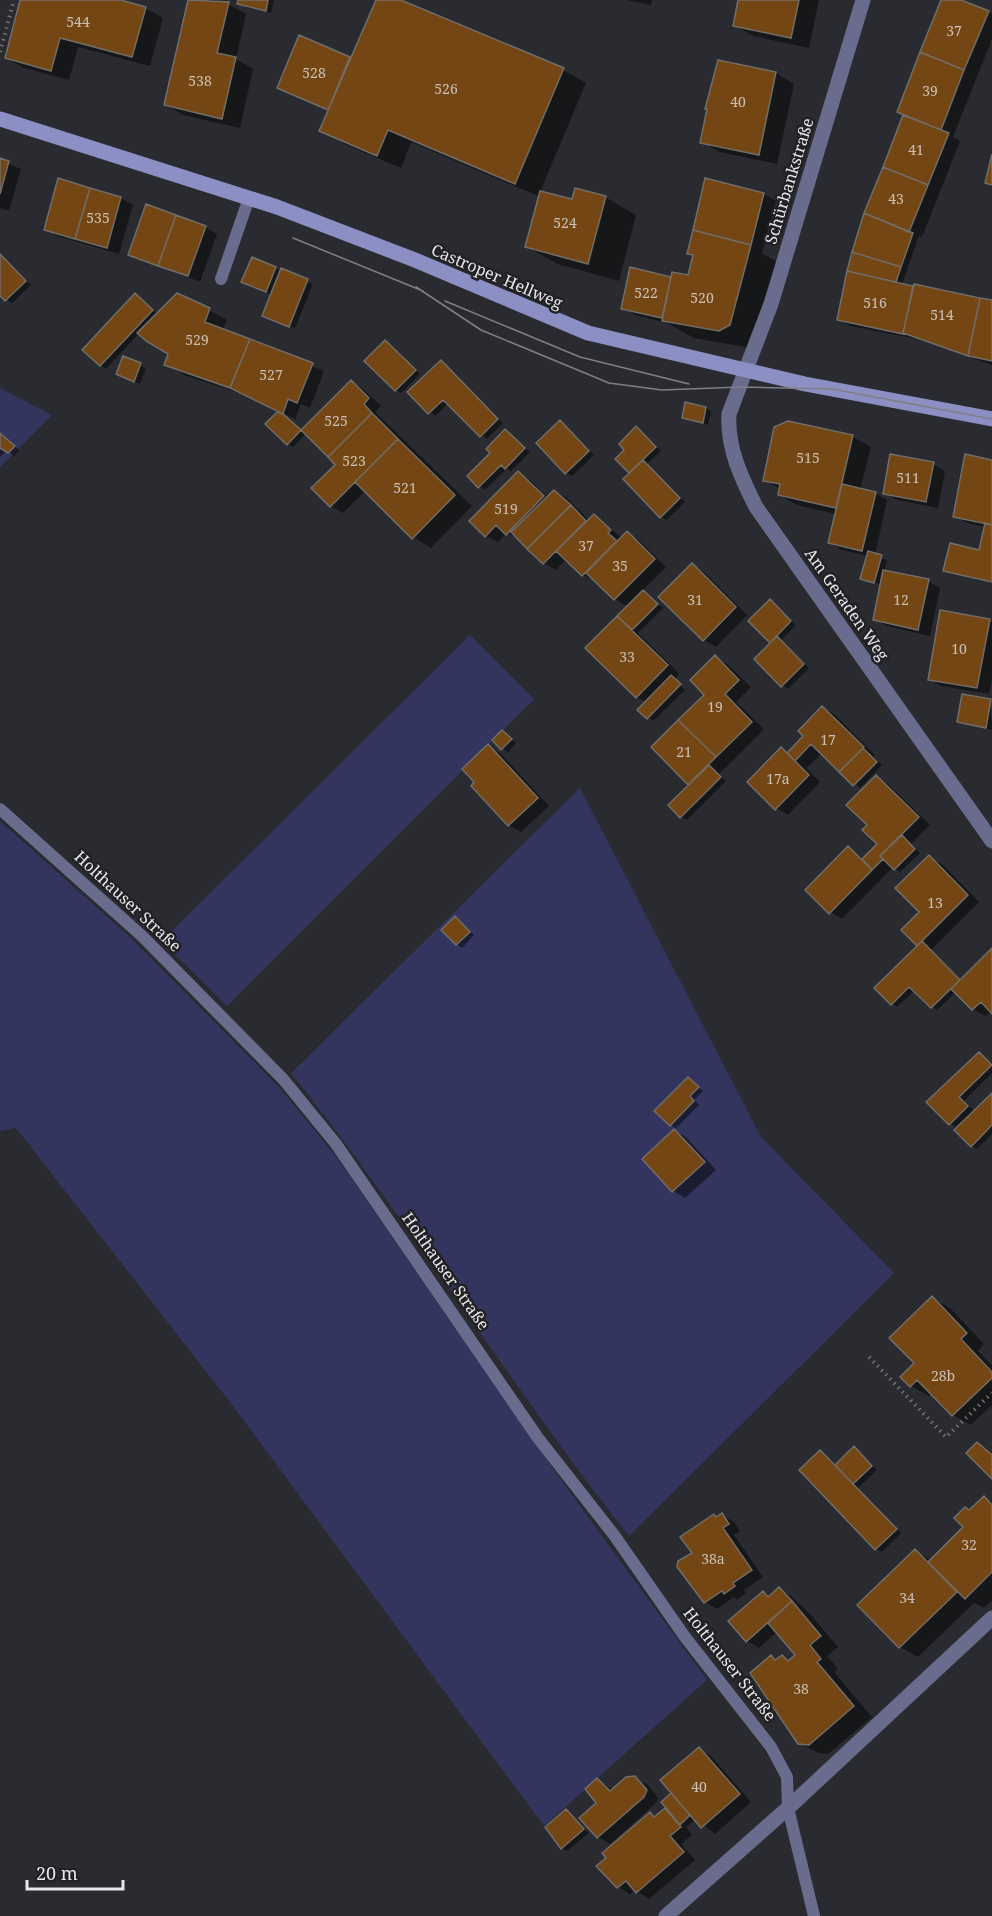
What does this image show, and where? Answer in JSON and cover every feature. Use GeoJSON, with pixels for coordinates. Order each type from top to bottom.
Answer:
{"type":"FeatureCollection","features":[{"type":"Feature","properties":{"kind":"main road","name":"Castroper Hellweg"},"geometry":{"type":"LineString","coordinates":[[0,119],[249,198],[355,236],[588,333],[748,371],[992,419]]}},
{"type":"Feature","properties":{"kind":"street","name":"Schürbankstraße"},"geometry":{"type":"LineString","coordinates":[[748,371],[771,304],[864,0]]}},
{"type":"Feature","properties":{"kind":"street","name":"Am Geraden Weg"},"geometry":{"type":"LineString","coordinates":[[748,371],[729,414],[728,432],[738,472],[756,507],[992,841]]}},
{"type":"Feature","properties":{"kind":"street"},"geometry":{"type":"LineString","coordinates":[[666,1916],[788,1808],[992,1618]]}},
{"type":"Feature","properties":{"kind":"lane"},"geometry":{"type":"LineString","coordinates":[[221,279],[249,198]]}},
{"type":"Feature","properties":{"kind":"lane","name":"Holthauser Straße"},"geometry":{"type":"LineString","coordinates":[[0,809],[142,936],[283,1079],[336,1144],[538,1437],[614,1535],[685,1637],[771,1747],[787,1777],[788,1808],[814,1916]]}},
{"type":"Feature","properties":{"kind":"path"},"geometry":{"type":"LineString","coordinates":[[0,52],[14,0]]}},
{"type":"Feature","properties":{"kind":"path"},"geometry":{"type":"LineString","coordinates":[[869,1357],[946,1437],[992,1393]]}},
{"type":"Feature","properties":{"kind":"shaded area"},"geometry":{"type":"Polygon","coordinates":[[[0,388],[52,415],[0,467],[0,388]]]}},
{"type":"Feature","properties":{"kind":"shaded area"},"geometry":{"type":"Polygon","coordinates":[[[470,635],[534,699],[227,1006],[162,941],[470,635]]]}},
{"type":"Feature","properties":{"kind":"shaded area"},"geometry":{"type":"Polygon","coordinates":[[[580,788],[761,1137],[894,1273],[629,1536],[543,1421],[378,1188],[291,1073],[580,788]]]}},
{"type":"Feature","properties":{"kind":"shaded area"},"geometry":{"type":"Polygon","coordinates":[[[0,821],[132,939],[279,1087],[338,1159],[556,1473],[707,1680],[544,1826],[233,1406],[16,1128],[0,1131],[0,821]]]}},
{"type":"Feature","properties":{"kind":"building"},"geometry":{"type":"Polygon","coordinates":[[[20,0],[121,0],[146,7],[132,57],[60,38],[51,71],[5,58],[20,0]]]}},
{"type":"Feature","properties":{"kind":"building"},"geometry":{"type":"Polygon","coordinates":[[[188,0],[229,2],[217,53],[236,57],[222,119],[164,105],[188,0]]]}},
{"type":"Feature","properties":{"kind":"building"},"geometry":{"type":"Polygon","coordinates":[[[238,0],[268,0],[266,11],[237,4],[238,0]]]}},
{"type":"Feature","properties":{"kind":"building"},"geometry":{"type":"Polygon","coordinates":[[[376,0],[401,0],[564,68],[515,184],[388,130],[377,156],[319,131],[376,0]]]}},
{"type":"Feature","properties":{"kind":"building"},"geometry":{"type":"Polygon","coordinates":[[[738,0],[799,0],[791,38],[733,26],[738,0]]]}},
{"type":"Feature","properties":{"kind":"building"},"geometry":{"type":"Polygon","coordinates":[[[941,0],[961,0],[989,11],[964,70],[920,52],[941,0]]]}},
{"type":"Feature","properties":{"kind":"building"},"geometry":{"type":"Polygon","coordinates":[[[299,35],[350,57],[328,110],[277,88],[299,35]]]}},
{"type":"Feature","properties":{"kind":"building"},"geometry":{"type":"Polygon","coordinates":[[[920,52],[964,70],[941,130],[897,112],[920,52]]]}},
{"type":"Feature","properties":{"kind":"building"},"geometry":{"type":"Polygon","coordinates":[[[718,60],[776,72],[759,155],[700,143],[707,109],[705,109],[718,60]]]}},
{"type":"Feature","properties":{"kind":"building"},"geometry":{"type":"Polygon","coordinates":[[[903,115],[949,133],[928,185],[883,167],[903,115]]]}},
{"type":"Feature","properties":{"kind":"building"},"geometry":{"type":"Polygon","coordinates":[[[992,154],[992,185],[985,183],[992,154]]]}},
{"type":"Feature","properties":{"kind":"building"},"geometry":{"type":"Polygon","coordinates":[[[0,158],[9,161],[0,194],[0,158]]]}},
{"type":"Feature","properties":{"kind":"building"},"geometry":{"type":"Polygon","coordinates":[[[883,167],[928,185],[909,232],[864,213],[883,167]]]}},
{"type":"Feature","properties":{"kind":"building"},"geometry":{"type":"Polygon","coordinates":[[[58,178],[90,188],[75,239],[44,230],[58,178]]]}},
{"type":"Feature","properties":{"kind":"building"},"geometry":{"type":"Polygon","coordinates":[[[705,178],[764,193],[751,245],[693,230],[705,178]]]}},
{"type":"Feature","properties":{"kind":"building"},"geometry":{"type":"Polygon","coordinates":[[[90,188],[121,197],[107,248],[75,239],[90,188]]]}},
{"type":"Feature","properties":{"kind":"building"},"geometry":{"type":"Polygon","coordinates":[[[575,188],[606,196],[588,264],[525,247],[540,191],[572,199],[575,188]]]}},
{"type":"Feature","properties":{"kind":"building"},"geometry":{"type":"Polygon","coordinates":[[[146,204],[176,215],[158,266],[128,255],[146,204]]]}},
{"type":"Feature","properties":{"kind":"building"},"geometry":{"type":"Polygon","coordinates":[[[864,213],[913,233],[901,267],[852,252],[864,213]]]}},
{"type":"Feature","properties":{"kind":"building"},"geometry":{"type":"Polygon","coordinates":[[[176,215],[206,226],[188,276],[158,266],[176,215]]]}},
{"type":"Feature","properties":{"kind":"building"},"geometry":{"type":"Polygon","coordinates":[[[693,230],[751,245],[730,325],[719,331],[662,321],[672,272],[688,275],[693,255],[687,254],[693,230]]]}},
{"type":"Feature","properties":{"kind":"building"},"geometry":{"type":"Polygon","coordinates":[[[852,252],[901,267],[896,282],[847,271],[852,252]]]}},
{"type":"Feature","properties":{"kind":"building"},"geometry":{"type":"Polygon","coordinates":[[[0,254],[26,281],[5,301],[0,296],[0,254]]]}},
{"type":"Feature","properties":{"kind":"building"},"geometry":{"type":"Polygon","coordinates":[[[252,257],[276,267],[266,292],[241,282],[252,257]]]}},
{"type":"Feature","properties":{"kind":"building"},"geometry":{"type":"Polygon","coordinates":[[[630,267],[671,277],[662,318],[621,309],[630,267]]]}},
{"type":"Feature","properties":{"kind":"building"},"geometry":{"type":"Polygon","coordinates":[[[281,268],[308,279],[289,327],[262,316],[281,268]]]}},
{"type":"Feature","properties":{"kind":"building"},"geometry":{"type":"Polygon","coordinates":[[[847,271],[913,286],[903,334],[837,320],[847,271]]]}},
{"type":"Feature","properties":{"kind":"building"},"geometry":{"type":"Polygon","coordinates":[[[914,284],[980,298],[968,356],[903,333],[914,284]]]}},
{"type":"Feature","properties":{"kind":"building"},"geometry":{"type":"Polygon","coordinates":[[[135,293],[153,310],[100,366],[82,350],[135,293]]]}},
{"type":"Feature","properties":{"kind":"building"},"geometry":{"type":"Polygon","coordinates":[[[177,293],[210,308],[205,322],[250,339],[230,388],[164,365],[168,354],[137,333],[177,293]]]}},
{"type":"Feature","properties":{"kind":"building"},"geometry":{"type":"Polygon","coordinates":[[[980,298],[992,300],[992,361],[968,356],[980,298]]]}},
{"type":"Feature","properties":{"kind":"building"},"geometry":{"type":"Polygon","coordinates":[[[250,339],[313,363],[297,403],[288,399],[283,414],[230,388],[250,339]]]}},
{"type":"Feature","properties":{"kind":"building"},"geometry":{"type":"Polygon","coordinates":[[[385,340],[416,370],[395,391],[364,361],[385,340]]]}},
{"type":"Feature","properties":{"kind":"building"},"geometry":{"type":"Polygon","coordinates":[[[123,356],[141,363],[134,382],[116,374],[123,356]]]}},
{"type":"Feature","properties":{"kind":"building"},"geometry":{"type":"Polygon","coordinates":[[[441,360],[498,419],[480,437],[443,400],[428,414],[407,392],[441,360]]]}},
{"type":"Feature","properties":{"kind":"building"},"geometry":{"type":"Polygon","coordinates":[[[351,380],[369,398],[364,404],[372,413],[328,457],[301,430],[351,380]]]}},
{"type":"Feature","properties":{"kind":"building"},"geometry":{"type":"Polygon","coordinates":[[[685,402],[706,407],[703,423],[682,418],[685,402]]]}},
{"type":"Feature","properties":{"kind":"building"},"geometry":{"type":"Polygon","coordinates":[[[277,412],[283,414],[301,430],[287,445],[265,424],[277,412]]]}},
{"type":"Feature","properties":{"kind":"building"},"geometry":{"type":"Polygon","coordinates":[[[372,413],[398,439],[330,507],[311,488],[335,465],[328,457],[372,413]]]}},
{"type":"Feature","properties":{"kind":"building"},"geometry":{"type":"Polygon","coordinates":[[[560,420],[589,451],[565,474],[536,443],[560,420]]]}},
{"type":"Feature","properties":{"kind":"building"},"geometry":{"type":"Polygon","coordinates":[[[788,421],[853,435],[836,508],[778,495],[780,484],[763,481],[774,427],[788,421]]]}},
{"type":"Feature","properties":{"kind":"building"},"geometry":{"type":"Polygon","coordinates":[[[636,426],[656,447],[629,473],[615,459],[624,450],[619,444],[636,426]]]}},
{"type":"Feature","properties":{"kind":"building"},"geometry":{"type":"Polygon","coordinates":[[[505,429],[525,448],[505,469],[501,465],[478,488],[467,476],[490,453],[486,449],[505,429]]]}},
{"type":"Feature","properties":{"kind":"building"},"geometry":{"type":"Polygon","coordinates":[[[0,433],[15,446],[8,453],[0,448],[0,433]]]}},
{"type":"Feature","properties":{"kind":"building"},"geometry":{"type":"Polygon","coordinates":[[[398,439],[455,495],[412,539],[355,482],[398,439]]]}},
{"type":"Feature","properties":{"kind":"building"},"geometry":{"type":"Polygon","coordinates":[[[890,454],[934,462],[926,502],[883,494],[890,454]]]}},
{"type":"Feature","properties":{"kind":"building"},"geometry":{"type":"Polygon","coordinates":[[[965,454],[992,460],[992,525],[953,517],[965,454]]]}},
{"type":"Feature","properties":{"kind":"building"},"geometry":{"type":"Polygon","coordinates":[[[643,460],[680,498],[660,518],[623,479],[643,460]]]}},
{"type":"Feature","properties":{"kind":"building"},"geometry":{"type":"Polygon","coordinates":[[[518,471],[544,496],[506,535],[496,525],[485,537],[469,521],[518,471]]]}},
{"type":"Feature","properties":{"kind":"building"},"geometry":{"type":"Polygon","coordinates":[[[842,484],[876,492],[862,551],[828,543],[842,484]]]}},
{"type":"Feature","properties":{"kind":"building"},"geometry":{"type":"Polygon","coordinates":[[[554,490],[571,505],[527,549],[511,532],[554,490]]]}},
{"type":"Feature","properties":{"kind":"building"},"geometry":{"type":"Polygon","coordinates":[[[571,505],[586,521],[543,564],[527,549],[571,505]]]}},
{"type":"Feature","properties":{"kind":"building"},"geometry":{"type":"Polygon","coordinates":[[[594,514],[611,530],[608,533],[617,541],[582,576],[556,551],[594,514]]]}},
{"type":"Feature","properties":{"kind":"building"},"geometry":{"type":"Polygon","coordinates":[[[985,523],[992,525],[992,582],[943,571],[950,543],[979,550],[985,523]]]}},
{"type":"Feature","properties":{"kind":"building"},"geometry":{"type":"Polygon","coordinates":[[[627,531],[655,559],[614,600],[586,573],[627,531]]]}},
{"type":"Feature","properties":{"kind":"building"},"geometry":{"type":"Polygon","coordinates":[[[868,551],[882,555],[874,583],[860,579],[868,551]]]}},
{"type":"Feature","properties":{"kind":"building"},"geometry":{"type":"Polygon","coordinates":[[[692,563],[736,607],[703,641],[658,597],[692,563]]]}},
{"type":"Feature","properties":{"kind":"building"},"geometry":{"type":"Polygon","coordinates":[[[883,570],[929,579],[918,630],[873,620],[883,570]]]}},
{"type":"Feature","properties":{"kind":"building"},"geometry":{"type":"Polygon","coordinates":[[[643,590],[658,604],[632,630],[617,616],[643,590]]]}},
{"type":"Feature","properties":{"kind":"building"},"geometry":{"type":"Polygon","coordinates":[[[770,599],[791,621],[770,643],[748,621],[770,599]]]}},
{"type":"Feature","properties":{"kind":"building"},"geometry":{"type":"Polygon","coordinates":[[[940,610],[990,619],[977,688],[928,680],[940,610]]]}},
{"type":"Feature","properties":{"kind":"building"},"geometry":{"type":"Polygon","coordinates":[[[617,616],[668,665],[636,698],[585,648],[617,616]]]}},
{"type":"Feature","properties":{"kind":"building"},"geometry":{"type":"Polygon","coordinates":[[[777,636],[804,664],[781,687],[754,659],[777,636]]]}},
{"type":"Feature","properties":{"kind":"building"},"geometry":{"type":"Polygon","coordinates":[[[715,655],[739,680],[725,694],[752,722],[716,757],[678,720],[704,695],[690,680],[715,655]]]}},
{"type":"Feature","properties":{"kind":"building"},"geometry":{"type":"Polygon","coordinates":[[[671,675],[681,684],[647,719],[637,710],[671,675]]]}},
{"type":"Feature","properties":{"kind":"building"},"geometry":{"type":"Polygon","coordinates":[[[962,694],[991,699],[986,728],[957,722],[962,694]]]}},
{"type":"Feature","properties":{"kind":"building"},"geometry":{"type":"Polygon","coordinates":[[[822,706],[864,747],[839,772],[811,744],[795,761],[787,753],[803,736],[798,731],[822,706]]]}},
{"type":"Feature","properties":{"kind":"building"},"geometry":{"type":"Polygon","coordinates":[[[678,720],[716,757],[688,785],[651,747],[678,720]]]}},
{"type":"Feature","properties":{"kind":"building"},"geometry":{"type":"Polygon","coordinates":[[[502,730],[512,739],[501,750],[492,740],[502,730]]]}},
{"type":"Feature","properties":{"kind":"building"},"geometry":{"type":"Polygon","coordinates":[[[488,744],[538,798],[508,826],[471,786],[474,782],[462,769],[488,744]]]}},
{"type":"Feature","properties":{"kind":"building"},"geometry":{"type":"Polygon","coordinates":[[[781,747],[809,775],[775,810],[747,782],[781,747]]]}},
{"type":"Feature","properties":{"kind":"building"},"geometry":{"type":"Polygon","coordinates":[[[863,748],[877,762],[853,786],[839,772],[863,748]]]}},
{"type":"Feature","properties":{"kind":"building"},"geometry":{"type":"Polygon","coordinates":[[[709,765],[721,777],[680,818],[668,805],[709,765]]]}},
{"type":"Feature","properties":{"kind":"building"},"geometry":{"type":"Polygon","coordinates":[[[876,775],[919,817],[880,856],[883,859],[872,870],[862,859],[877,844],[862,830],[867,825],[846,805],[876,775]]]}},
{"type":"Feature","properties":{"kind":"building"},"geometry":{"type":"Polygon","coordinates":[[[902,835],[915,849],[894,870],[880,856],[902,835]]]}},
{"type":"Feature","properties":{"kind":"building"},"geometry":{"type":"Polygon","coordinates":[[[848,846],[872,870],[829,914],[805,890],[848,846]]]}},
{"type":"Feature","properties":{"kind":"building"},"geometry":{"type":"Polygon","coordinates":[[[929,855],[968,895],[917,946],[901,930],[919,912],[895,888],[929,855]]]}},
{"type":"Feature","properties":{"kind":"building"},"geometry":{"type":"Polygon","coordinates":[[[455,916],[470,932],[456,945],[441,930],[455,916]]]}},
{"type":"Feature","properties":{"kind":"building"},"geometry":{"type":"Polygon","coordinates":[[[922,941],[960,980],[931,1008],[909,987],[891,1005],[874,988],[922,941]]]}},
{"type":"Feature","properties":{"kind":"building"},"geometry":{"type":"Polygon","coordinates":[[[992,948],[992,1014],[981,1002],[972,1010],[951,989],[992,948]]]}},
{"type":"Feature","properties":{"kind":"building"},"geometry":{"type":"Polygon","coordinates":[[[979,1052],[992,1065],[959,1097],[968,1106],[949,1125],[926,1102],[979,1052]]]}},
{"type":"Feature","properties":{"kind":"building"},"geometry":{"type":"Polygon","coordinates":[[[688,1077],[699,1087],[690,1096],[694,1101],[670,1126],[654,1111],[688,1077]]]}},
{"type":"Feature","properties":{"kind":"building"},"geometry":{"type":"Polygon","coordinates":[[[992,1093],[992,1125],[971,1147],[954,1130],[992,1093]]]}},
{"type":"Feature","properties":{"kind":"building"},"geometry":{"type":"Polygon","coordinates":[[[674,1129],[705,1162],[672,1192],[642,1159],[674,1129]]]}},
{"type":"Feature","properties":{"kind":"building"},"geometry":{"type":"Polygon","coordinates":[[[932,1296],[967,1333],[961,1339],[992,1372],[992,1378],[952,1416],[917,1380],[910,1387],[900,1377],[914,1363],[889,1338],[932,1296]]]}},
{"type":"Feature","properties":{"kind":"building"},"geometry":{"type":"Polygon","coordinates":[[[977,1442],[992,1455],[992,1479],[966,1453],[977,1442]]]}},
{"type":"Feature","properties":{"kind":"building"},"geometry":{"type":"Polygon","coordinates":[[[854,1446],[872,1466],[853,1484],[835,1465],[854,1446]]]}},
{"type":"Feature","properties":{"kind":"building"},"geometry":{"type":"Polygon","coordinates":[[[820,1450],[897,1529],[875,1550],[799,1470],[820,1450]]]}},
{"type":"Feature","properties":{"kind":"building"},"geometry":{"type":"Polygon","coordinates":[[[984,1496],[992,1505],[992,1572],[965,1599],[928,1562],[963,1527],[954,1518],[965,1507],[969,1510],[984,1496]]]}},
{"type":"Feature","properties":{"kind":"building"},"geometry":{"type":"Polygon","coordinates":[[[722,1513],[729,1524],[723,1528],[752,1570],[733,1583],[735,1586],[724,1594],[722,1591],[704,1603],[677,1567],[678,1561],[692,1553],[680,1537],[714,1514],[716,1517],[722,1513]]]}},
{"type":"Feature","properties":{"kind":"building"},"geometry":{"type":"Polygon","coordinates":[[[915,1549],[957,1592],[899,1648],[857,1605],[915,1549]]]}},
{"type":"Feature","properties":{"kind":"building"},"geometry":{"type":"Polygon","coordinates":[[[779,1587],[792,1601],[746,1642],[728,1621],[763,1591],[768,1597],[779,1587]]]}},
{"type":"Feature","properties":{"kind":"building"},"geometry":{"type":"Polygon","coordinates":[[[792,1601],[821,1636],[810,1645],[821,1659],[817,1662],[854,1706],[809,1745],[798,1744],[750,1673],[771,1655],[775,1660],[782,1655],[788,1661],[795,1655],[768,1623],[792,1601]]]}},
{"type":"Feature","properties":{"kind":"building"},"geometry":{"type":"Polygon","coordinates":[[[699,1747],[740,1794],[701,1828],[660,1780],[699,1747]]]}},
{"type":"Feature","properties":{"kind":"building"},"geometry":{"type":"Polygon","coordinates":[[[635,1776],[647,1790],[644,1797],[597,1838],[579,1818],[596,1803],[585,1789],[597,1778],[610,1791],[626,1777],[635,1776]]]}},
{"type":"Feature","properties":{"kind":"building"},"geometry":{"type":"Polygon","coordinates":[[[671,1793],[690,1815],[680,1825],[661,1802],[671,1793]]]}},
{"type":"Feature","properties":{"kind":"building"},"geometry":{"type":"Polygon","coordinates":[[[665,1808],[681,1827],[670,1836],[684,1852],[636,1893],[626,1881],[617,1888],[596,1866],[606,1858],[602,1853],[650,1812],[654,1817],[665,1808]]]}},
{"type":"Feature","properties":{"kind":"building"},"geometry":{"type":"Polygon","coordinates":[[[566,1809],[584,1829],[561,1849],[545,1827],[566,1809]]]}},
{"type":"Feature","properties":{"kind":"tram line"},"geometry":{"type":"LineString","coordinates":[[293,238],[423,291]]}},
{"type":"Feature","properties":{"kind":"tram line"},"geometry":{"type":"LineString","coordinates":[[416,287],[481,330],[609,383],[662,390],[741,387],[832,389],[992,419]]}},
{"type":"Feature","properties":{"kind":"tram line"},"geometry":{"type":"LineString","coordinates":[[445,301],[580,357],[689,384]]}}]}
